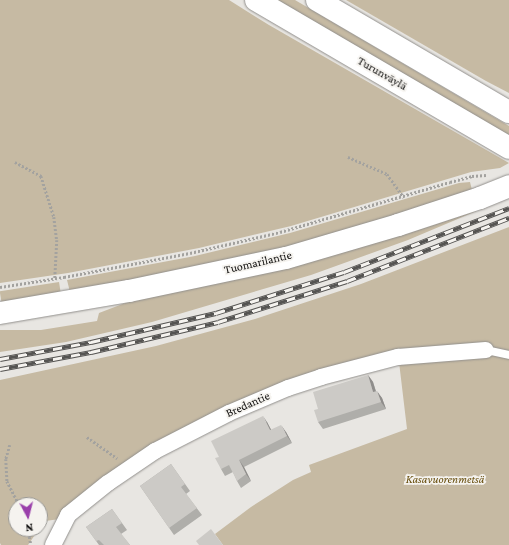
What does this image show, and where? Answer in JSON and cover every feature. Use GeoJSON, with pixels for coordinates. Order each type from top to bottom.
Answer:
{"type":"FeatureCollection","features":[{"type":"Feature","properties":{"kind":"main road","name":"Turunväylä"},"geometry":{"type":"LineString","coordinates":[[256,0],[509,148]]}},
{"type":"Feature","properties":{"kind":"main road"},"geometry":{"type":"LineString","coordinates":[[317,0],[509,112]]}},
{"type":"Feature","properties":{"kind":"main road","name":"Tuomarilantie"},"geometry":{"type":"LineString","coordinates":[[0,313],[129,291],[286,258],[398,226],[480,198],[502,180]]}},
{"type":"Feature","properties":{"kind":"street","name":"Bredantie"},"geometry":{"type":"LineString","coordinates":[[53,545],[68,515],[108,483],[155,451],[229,413],[321,376],[398,358],[486,350]]}},
{"type":"Feature","properties":{"kind":"lane"},"geometry":{"type":"LineString","coordinates":[[486,350],[509,355]]}},
{"type":"Feature","properties":{"kind":"path"},"geometry":{"type":"LineString","coordinates":[[348,157],[387,174],[404,197]]}},
{"type":"Feature","properties":{"kind":"path"},"geometry":{"type":"LineString","coordinates":[[15,162],[41,176],[54,217],[57,240],[55,279]]}},
{"type":"Feature","properties":{"kind":"path"},"geometry":{"type":"LineString","coordinates":[[0,287],[55,279],[190,253],[280,232],[472,176],[502,180]]}},
{"type":"Feature","properties":{"kind":"path"},"geometry":{"type":"LineString","coordinates":[[87,437],[131,467]]}},
{"type":"Feature","properties":{"kind":"path"},"geometry":{"type":"LineString","coordinates":[[10,445],[6,459],[7,481],[15,497]]}},
{"type":"Feature","properties":{"kind":"green space"},"geometry":{"type":"Polygon","coordinates":[[[0,0],[229,0],[269,25],[509,163],[500,168],[471,172],[291,226],[199,248],[68,273],[0,283],[0,0]]]}},
{"type":"Feature","properties":{"kind":"green space"},"geometry":{"type":"Polygon","coordinates":[[[278,0],[295,0],[509,126],[509,136],[372,57],[278,0]]]}},
{"type":"Feature","properties":{"kind":"green space"},"geometry":{"type":"Polygon","coordinates":[[[346,0],[509,0],[509,93],[486,81],[346,0]]]}},
{"type":"Feature","properties":{"kind":"green space"},"geometry":{"type":"Polygon","coordinates":[[[470,182],[472,190],[300,246],[70,292],[67,280],[195,256],[290,233],[459,183],[470,182]]]}},
{"type":"Feature","properties":{"kind":"green space"},"geometry":{"type":"Polygon","coordinates":[[[479,210],[408,240],[311,275],[152,322],[66,342],[0,352],[0,330],[41,330],[97,321],[99,313],[133,300],[294,264],[406,234],[479,210]]]}},
{"type":"Feature","properties":{"kind":"green space","name":"Kasavuorenmetsä"},"geometry":{"type":"Polygon","coordinates":[[[509,227],[509,545],[223,545],[215,534],[251,507],[293,480],[311,472],[309,465],[407,429],[399,362],[436,348],[235,407],[60,519],[48,521],[48,497],[8,497],[8,537],[34,537],[28,545],[1,545],[0,380],[156,346],[255,319],[361,284],[509,227]]]}},
{"type":"Feature","properties":{"kind":"green space"},"geometry":{"type":"Polygon","coordinates":[[[59,282],[61,294],[2,303],[0,291],[59,282]]]}},
{"type":"Feature","properties":{"kind":"building"},"geometry":{"type":"Polygon","coordinates":[[[368,375],[373,392],[377,391],[381,402],[318,422],[314,410],[318,409],[313,392],[368,375]]]}},
{"type":"Feature","properties":{"kind":"building"},"geometry":{"type":"Polygon","coordinates":[[[263,416],[270,430],[281,425],[287,436],[239,460],[246,474],[237,481],[229,465],[221,469],[215,458],[219,457],[211,441],[263,416]]]}},
{"type":"Feature","properties":{"kind":"building"},"geometry":{"type":"Polygon","coordinates":[[[171,464],[185,484],[181,487],[197,508],[169,528],[140,486],[171,464]]]}},
{"type":"Feature","properties":{"kind":"building"},"geometry":{"type":"Polygon","coordinates":[[[112,509],[122,523],[116,527],[130,545],[104,545],[99,540],[96,541],[86,527],[112,509]]]}},
{"type":"Feature","properties":{"kind":"building"},"geometry":{"type":"Polygon","coordinates":[[[211,529],[223,545],[199,545],[196,541],[211,529]]]}},
{"type":"Feature","properties":{"kind":"railway"},"geometry":{"type":"LineString","coordinates":[[0,359],[91,342],[216,313],[344,272],[509,208]]}},
{"type":"Feature","properties":{"kind":"railway"},"geometry":{"type":"LineString","coordinates":[[0,369],[91,352],[218,322],[347,281],[509,218]]}}]}
